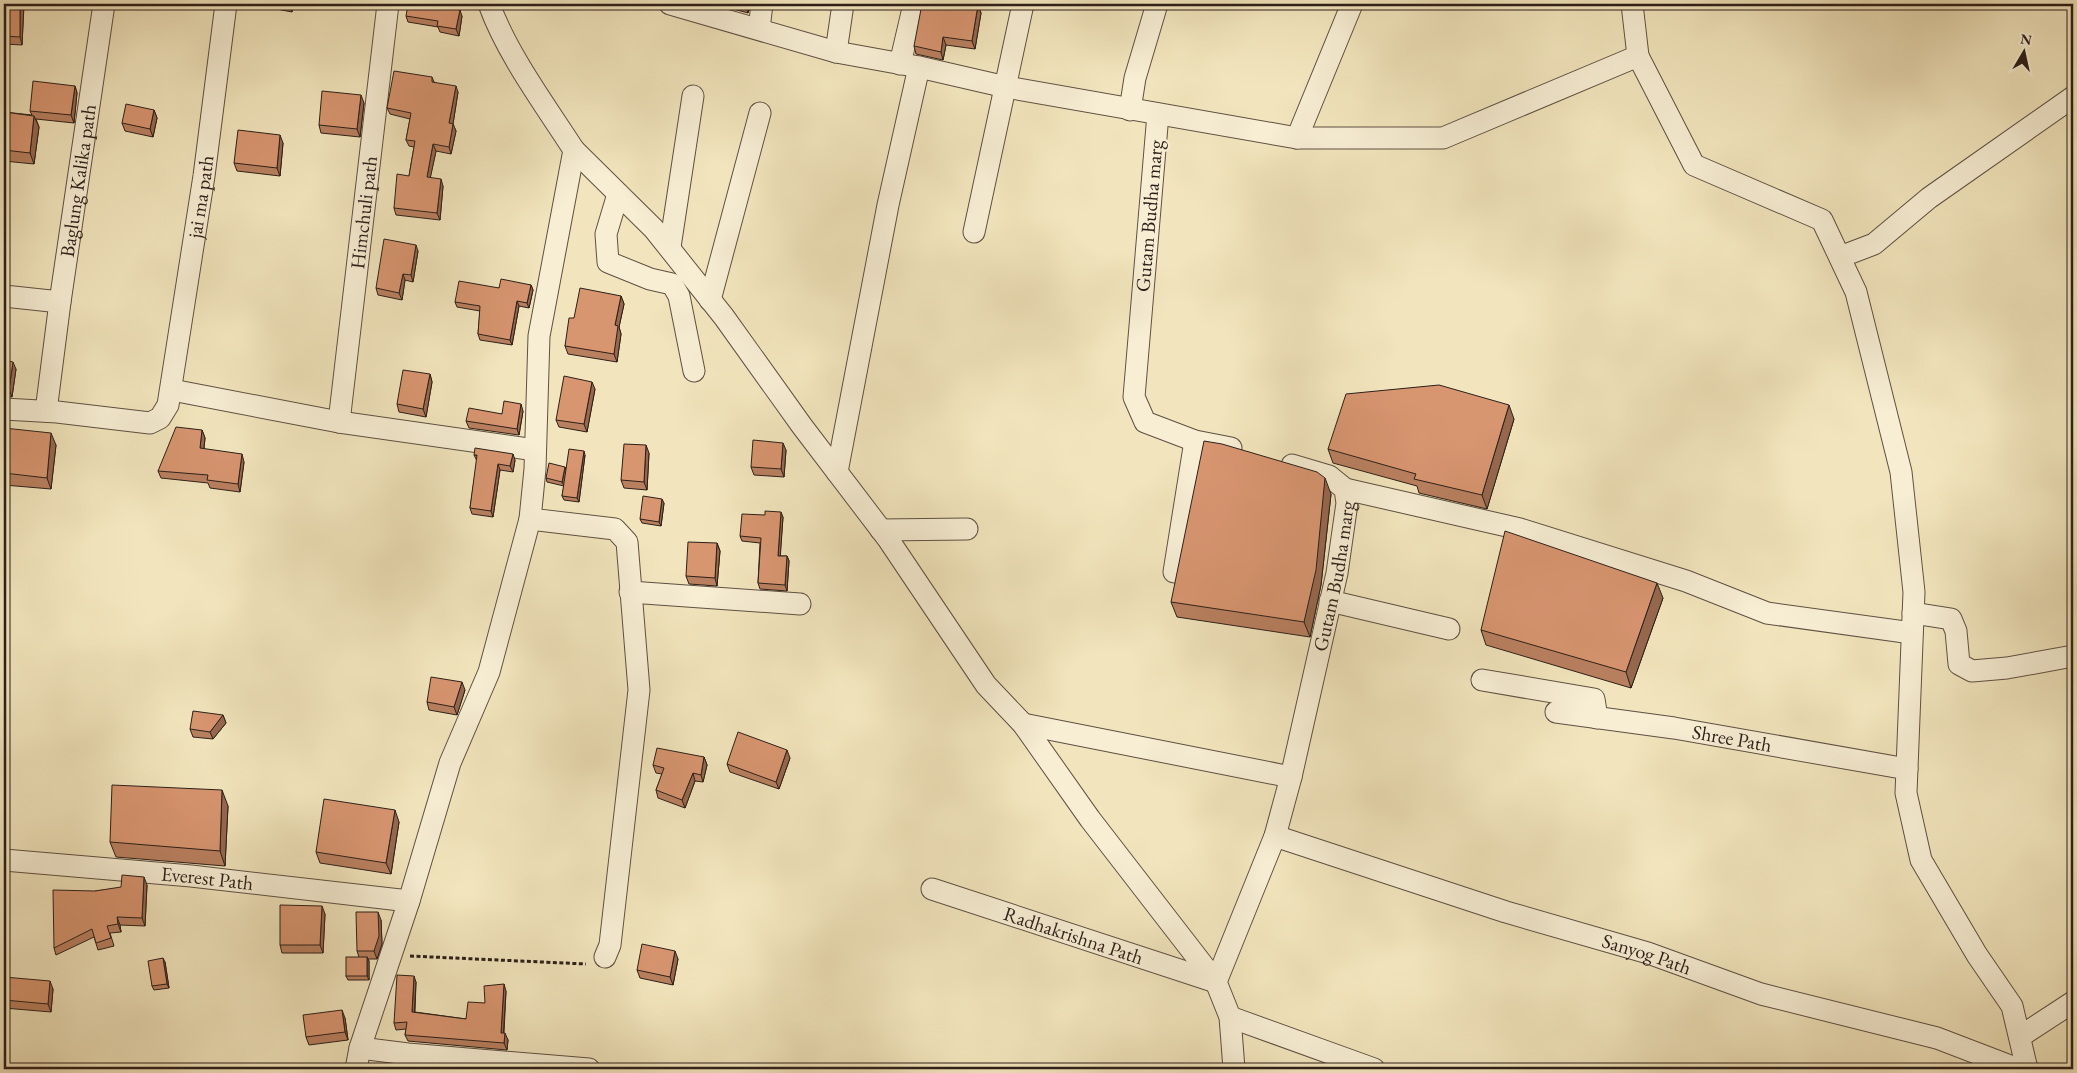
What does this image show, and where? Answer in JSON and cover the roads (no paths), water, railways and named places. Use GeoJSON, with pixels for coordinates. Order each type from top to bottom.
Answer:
{"type":"FeatureCollection","features":[{"type":"Feature","properties":{"kind":"street","name":"Baglung Kalika path"},"geometry":{"type":"LineString","coordinates":[[46,412],[60,302],[104,4]]}},
{"type":"Feature","properties":{"kind":"street","name":"jai ma path"},"geometry":{"type":"LineString","coordinates":[[4,409],[150,422],[160,418],[168,405],[172,390],[204,176],[226,4]]}},
{"type":"Feature","properties":{"kind":"street","name":"Himchuli path"},"geometry":{"type":"LineString","coordinates":[[339,422],[388,4]]}},
{"type":"Feature","properties":{"kind":"street"},"geometry":{"type":"LineString","coordinates":[[489,4],[495,19],[533,86],[574,150],[670,247],[881,530],[986,685],[1022,724],[1090,819],[1216,982],[1230,1017],[1234,1069]]}},
{"type":"Feature","properties":{"kind":"street"},"geometry":{"type":"LineString","coordinates":[[759,29],[762,4]]}},
{"type":"Feature","properties":{"kind":"street"},"geometry":{"type":"LineString","coordinates":[[836,52],[843,4]]}},
{"type":"Feature","properties":{"kind":"street"},"geometry":{"type":"LineString","coordinates":[[837,472],[888,205],[910,66],[914,4]]}},
{"type":"Feature","properties":{"kind":"street"},"geometry":{"type":"LineString","coordinates":[[974,232],[1023,4]]}},
{"type":"Feature","properties":{"kind":"street"},"geometry":{"type":"LineString","coordinates":[[1130,110],[1135,78],[1157,4]]}},
{"type":"Feature","properties":{"kind":"street"},"geometry":{"type":"LineString","coordinates":[[1297,138],[1352,4]]}},
{"type":"Feature","properties":{"kind":"street"},"geometry":{"type":"LineString","coordinates":[[1632,4],[1638,56],[1694,165],[1822,220],[1856,292],[1901,472],[1914,592],[1906,793],[1921,860],[1977,955],[2012,1006],[2021,1036],[2026,1069]]}},
{"type":"Feature","properties":{"kind":"street"},"geometry":{"type":"LineString","coordinates":[[682,5],[836,52],[1006,87],[1297,138],[1443,138],[1638,56]]}},
{"type":"Feature","properties":{"kind":"street"},"geometry":{"type":"LineString","coordinates":[[670,247],[693,96]]}},
{"type":"Feature","properties":{"kind":"street"},"geometry":{"type":"LineString","coordinates":[[1840,258],[1874,244],[1929,198],[2073,97]]}},
{"type":"Feature","properties":{"kind":"street"},"geometry":{"type":"LineString","coordinates":[[710,300],[760,113]]}},
{"type":"Feature","properties":{"kind":"street","name":"Gutam Budha marg"},"geometry":{"type":"LineString","coordinates":[[1158,114],[1134,397],[1145,422],[1195,441],[1248,452]]}},
{"type":"Feature","properties":{"kind":"street"},"geometry":{"type":"LineString","coordinates":[[356,1069],[360,1048],[392,956],[450,763],[489,672],[530,519],[535,450],[539,336],[574,150]]}},
{"type":"Feature","properties":{"kind":"street"},"geometry":{"type":"LineString","coordinates":[[618,194],[606,234],[608,262],[650,279],[672,284],[679,296],[694,371]]}},
{"type":"Feature","properties":{"kind":"street"},"geometry":{"type":"LineString","coordinates":[[4,296],[60,302]]}},
{"type":"Feature","properties":{"kind":"street"},"geometry":{"type":"LineString","coordinates":[[172,390],[339,422],[535,450]]}},
{"type":"Feature","properties":{"kind":"street"},"geometry":{"type":"LineString","coordinates":[[1174,572],[1195,441]]}},
{"type":"Feature","properties":{"kind":"street","name":"Gutam Budha marg"},"geometry":{"type":"LineString","coordinates":[[1216,982],[1275,836],[1291,777],[1337,573],[1347,503],[1345,489],[1329,476],[1275,460]]}},
{"type":"Feature","properties":{"kind":"street"},"geometry":{"type":"LineString","coordinates":[[1345,489],[1520,528],[1686,581],[1767,613],[1912,623],[1951,619],[1956,631],[1959,664],[1972,671],[2007,668],[2073,656]]}},
{"type":"Feature","properties":{"kind":"street"},"geometry":{"type":"LineString","coordinates":[[530,519],[615,529],[627,542],[639,690],[610,945],[605,957]]}},
{"type":"Feature","properties":{"kind":"street"},"geometry":{"type":"LineString","coordinates":[[881,530],[967,528]]}},
{"type":"Feature","properties":{"kind":"street"},"geometry":{"type":"LineString","coordinates":[[630,592],[800,604]]}},
{"type":"Feature","properties":{"kind":"street"},"geometry":{"type":"LineString","coordinates":[[1330,601],[1449,629]]}},
{"type":"Feature","properties":{"kind":"street"},"geometry":{"type":"LineString","coordinates":[[1482,680],[1594,700],[1597,718]]}},
{"type":"Feature","properties":{"kind":"street","name":"Shree Path"},"geometry":{"type":"LineString","coordinates":[[1556,712],[1674,728],[1907,769]]}},
{"type":"Feature","properties":{"kind":"street"},"geometry":{"type":"LineString","coordinates":[[1022,724],[1291,777]]}},
{"type":"Feature","properties":{"kind":"street","name":"Sanyog Path"},"geometry":{"type":"LineString","coordinates":[[1275,836],[1506,912],[1648,954],[1761,994],[1937,1038],[2018,1069]]}},
{"type":"Feature","properties":{"kind":"street","name":"Everest Path"},"geometry":{"type":"LineString","coordinates":[[4,860],[191,876],[409,901]]}},
{"type":"Feature","properties":{"kind":"street","name":"Radhakrishna Path"},"geometry":{"type":"LineString","coordinates":[[932,889],[1216,982]]}},
{"type":"Feature","properties":{"kind":"street"},"geometry":{"type":"LineString","coordinates":[[2021,1036],[2073,1002]]}},
{"type":"Feature","properties":{"kind":"street"},"geometry":{"type":"LineString","coordinates":[[1230,1017],[1374,1069]]}},
{"type":"Feature","properties":{"kind":"street"},"geometry":{"type":"LineString","coordinates":[[360,1048],[408,1054],[589,1069]]}}]}
